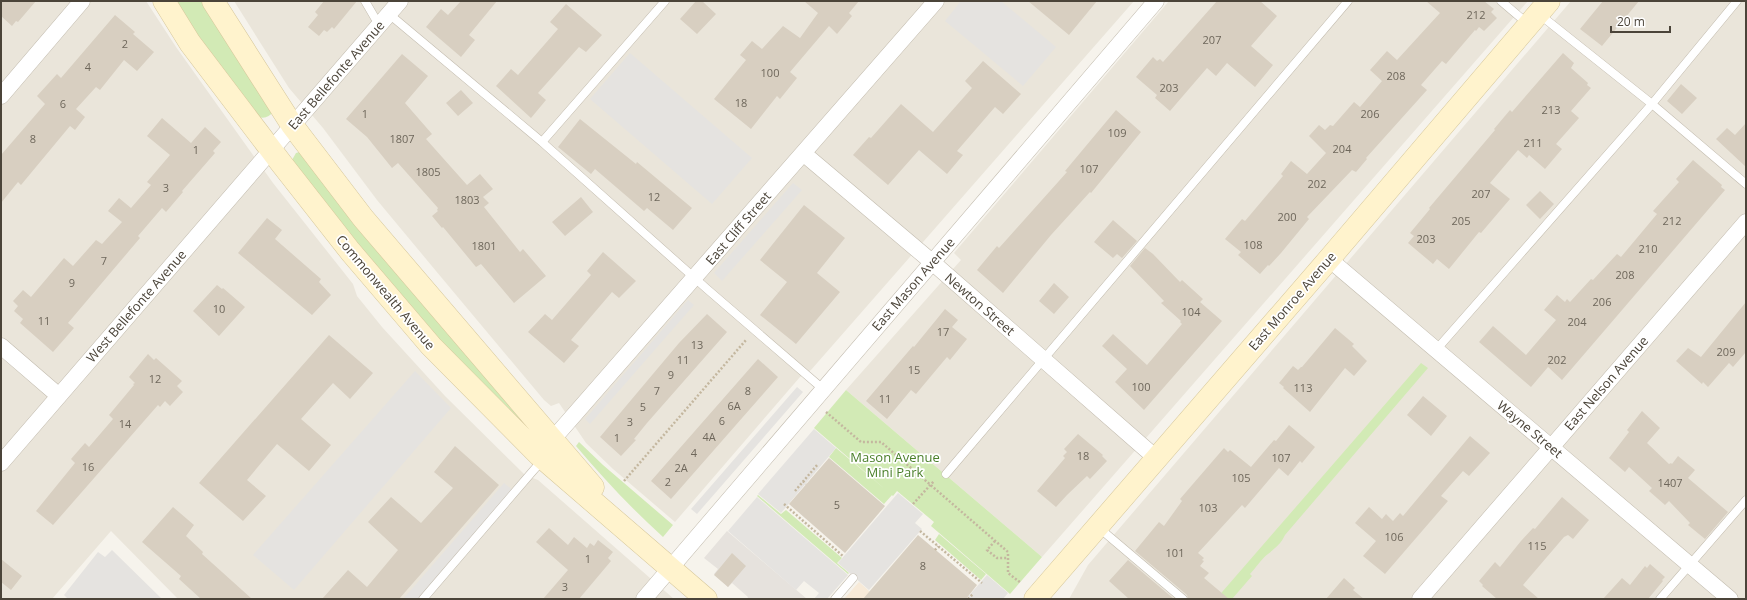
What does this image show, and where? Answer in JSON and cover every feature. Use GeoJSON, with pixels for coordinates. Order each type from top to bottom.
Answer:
{"type":"FeatureCollection","features":[{"type":"Feature","properties":{"kind":"street"},"geometry":{"type":"LineString","coordinates":[[1,96],[82,1]]}},
{"type":"Feature","properties":{"kind":"street","name":"Commonwealth Avenue"},"geometry":{"type":"LineString","coordinates":[[164,1],[190,43],[350,251],[431,346],[546,447],[647,549],[706,599]]}},
{"type":"Feature","properties":{"kind":"street","name":"Commonwealth Avenue"},"geometry":{"type":"LineString","coordinates":[[213,1],[292,125],[363,218],[546,447]]}},
{"type":"Feature","properties":{"kind":"street","name":"East Bellefonte Avenue"},"geometry":{"type":"LineString","coordinates":[[272,150],[400,1]]}},
{"type":"Feature","properties":{"kind":"street","name":"East Cliff Street"},"geometry":{"type":"LineString","coordinates":[[546,447],[936,1]]}},
{"type":"Feature","properties":{"kind":"street","name":"East Mason Avenue"},"geometry":{"type":"LineString","coordinates":[[644,599],[1156,1]]}},
{"type":"Feature","properties":{"kind":"street","name":"East Monroe Avenue"},"geometry":{"type":"LineString","coordinates":[[1028,592],[1097,526],[1329,259],[1539,13]]}},
{"type":"Feature","properties":{"kind":"street","name":"West Bellefonte Avenue"},"geometry":{"type":"LineString","coordinates":[[1,463],[272,150]]}},
{"type":"Feature","properties":{"kind":"street","name":"Newton Street"},"geometry":{"type":"LineString","coordinates":[[803,153],[932,262],[1156,458]]}},
{"type":"Feature","properties":{"kind":"street","name":"East Nelson Avenue"},"geometry":{"type":"LineString","coordinates":[[1420,599],[1746,222]]}},
{"type":"Feature","properties":{"kind":"street","name":"Wayne Street"},"geometry":{"type":"LineString","coordinates":[[1329,259],[1730,599]]}},
{"type":"Feature","properties":{"kind":"street"},"geometry":{"type":"LineString","coordinates":[[1,346],[59,396]]}},
{"type":"Feature","properties":{"kind":"lane"},"geometry":{"type":"LineString","coordinates":[[365,1],[384,20],[542,142],[754,330],[823,389]]}},
{"type":"Feature","properties":{"kind":"lane"},"geometry":{"type":"LineString","coordinates":[[542,142],[665,1]]}},
{"type":"Feature","properties":{"kind":"lane"},"geometry":{"type":"LineString","coordinates":[[946,474],[1348,1]]}},
{"type":"Feature","properties":{"kind":"lane"},"geometry":{"type":"LineString","coordinates":[[1501,1],[1539,13],[1652,104],[1746,184]]}},
{"type":"Feature","properties":{"kind":"lane"},"geometry":{"type":"LineString","coordinates":[[1436,350],[1652,104],[1737,1]]}},
{"type":"Feature","properties":{"kind":"lane"},"geometry":{"type":"LineString","coordinates":[[423,599],[539,464],[546,447]]}},
{"type":"Feature","properties":{"kind":"lane"},"geometry":{"type":"LineString","coordinates":[[1660,599],[1746,500]]}},
{"type":"Feature","properties":{"kind":"lane"},"geometry":{"type":"LineString","coordinates":[[1097,526],[1183,599]]}},
{"type":"Feature","properties":{"kind":"lane"},"geometry":{"type":"LineString","coordinates":[[835,599],[854,578]]}},
{"type":"Feature","properties":{"kind":"path"},"geometry":{"type":"LineString","coordinates":[[624,481],[754,330]]}},
{"type":"Feature","properties":{"kind":"path"},"geometry":{"type":"LineString","coordinates":[[824,411],[861,442],[881,442],[1008,552],[1008,573],[1028,592]]}},
{"type":"Feature","properties":{"kind":"path"},"geometry":{"type":"LineString","coordinates":[[795,491],[818,464]]}},
{"type":"Feature","properties":{"kind":"path"},"geometry":{"type":"LineString","coordinates":[[913,504],[942,472],[946,474]]}},
{"type":"Feature","properties":{"kind":"path"},"geometry":{"type":"LineString","coordinates":[[784,504],[844,556]]}},
{"type":"Feature","properties":{"kind":"path"},"geometry":{"type":"LineString","coordinates":[[920,531],[982,583]]}},
{"type":"Feature","properties":{"kind":"path"},"geometry":{"type":"LineString","coordinates":[[995,541],[987,550],[997,558],[1008,558]]}},
{"type":"Feature","properties":{"kind":"path"},"geometry":{"type":"LineString","coordinates":[[935,550],[938,546]]}},
{"type":"Feature","properties":{"kind":"path"},"geometry":{"type":"LineString","coordinates":[[968,599],[973,594]]}},
{"type":"Feature","properties":{"kind":"shaded area"},"geometry":{"type":"Polygon","coordinates":[[[1,1],[146,1],[176,47],[273,183],[353,284],[357,296],[382,327],[445,396],[525,475],[538,480],[674,599],[178,599],[111,531],[52,599],[1,599],[1,1]]]}},
{"type":"Feature","properties":{"kind":"shaded area"},"geometry":{"type":"Polygon","coordinates":[[[234,1],[1134,1],[811,370],[800,377],[675,522],[613,469],[586,443],[559,403],[551,406],[544,400],[377,200],[323,128],[289,88],[234,1]]]}},
{"type":"Feature","properties":{"kind":"shaded area"},"geometry":{"type":"Polygon","coordinates":[[[961,1],[1001,1],[1056,47],[1023,86],[945,21],[961,1]]]}},
{"type":"Feature","properties":{"kind":"shaded area"},"geometry":{"type":"Polygon","coordinates":[[[1169,1],[1528,1],[1042,557],[846,390],[961,260],[954,253],[1169,1]]]}},
{"type":"Feature","properties":{"kind":"shaded area"},"geometry":{"type":"Polygon","coordinates":[[[1571,1],[1746,1],[1746,599],[1069,599],[1088,565],[1571,1]]]}},
{"type":"Feature","properties":{"kind":"shaded area"},"geometry":{"type":"Polygon","coordinates":[[[630,53],[752,158],[712,204],[590,99],[630,53]]]}},
{"type":"Feature","properties":{"kind":"shaded area"},"geometry":{"type":"Polygon","coordinates":[[[793,183],[802,190],[722,281],[714,273],[793,183]]]}},
{"type":"Feature","properties":{"kind":"shaded area"},"geometry":{"type":"Polygon","coordinates":[[[688,300],[694,305],[590,424],[585,419],[688,300]]]}},
{"type":"Feature","properties":{"kind":"shaded area"},"geometry":{"type":"Polygon","coordinates":[[[415,371],[451,408],[294,590],[253,555],[415,371]]]}},
{"type":"Feature","properties":{"kind":"shaded area"},"geometry":{"type":"Polygon","coordinates":[[[797,387],[803,392],[697,514],[691,509],[797,387]]]}},
{"type":"Feature","properties":{"kind":"shaded area"},"geometry":{"type":"Polygon","coordinates":[[[814,429],[836,448],[781,513],[758,494],[814,429]]]}},
{"type":"Feature","properties":{"kind":"shaded area"},"geometry":{"type":"Polygon","coordinates":[[[504,483],[516,493],[424,599],[403,599],[504,483]]]}},
{"type":"Feature","properties":{"kind":"shaded area"},"geometry":{"type":"Polygon","coordinates":[[[898,493],[923,514],[915,523],[922,529],[869,590],[838,563],[898,493]]]}},
{"type":"Feature","properties":{"kind":"shaded area"},"geometry":{"type":"Polygon","coordinates":[[[757,497],[848,575],[827,599],[814,599],[819,593],[804,581],[796,590],[728,531],[757,497]]]}},
{"type":"Feature","properties":{"kind":"shaded area"},"geometry":{"type":"Polygon","coordinates":[[[727,531],[807,599],[747,599],[748,597],[732,583],[728,587],[714,574],[718,569],[704,558],[727,531]]]}},
{"type":"Feature","properties":{"kind":"shaded area"},"geometry":{"type":"Polygon","coordinates":[[[112,550],[162,599],[68,599],[64,595],[98,552],[105,557],[112,550]]]}},
{"type":"Feature","properties":{"kind":"shaded area"},"geometry":{"type":"Polygon","coordinates":[[[987,575],[1008,593],[1003,599],[966,599],[987,575]]]}},
{"type":"Feature","properties":{"kind":"shaded area"},"geometry":{"type":"Polygon","coordinates":[[[859,582],[878,599],[844,599],[859,582]]]}},
{"type":"Feature","properties":{"kind":"green space"},"geometry":{"type":"Polygon","coordinates":[[[172,1],[208,1],[274,111],[270,115],[265,118],[258,117],[172,1]]]}},
{"type":"Feature","properties":{"kind":"green space"},"geometry":{"type":"Polygon","coordinates":[[[303,151],[531,425],[530,432],[407,308],[292,160],[296,153],[303,151]]]}},
{"type":"Feature","properties":{"kind":"green space"},"geometry":{"type":"Polygon","coordinates":[[[1421,363],[1428,368],[1285,535],[1280,543],[1265,556],[1250,574],[1252,576],[1232,599],[1216,599],[1421,363]]]}},
{"type":"Feature","properties":{"kind":"green space","name":"Mason Avenue Mini Park"},"geometry":{"type":"Polygon","coordinates":[[[846,390],[1042,557],[1010,594],[931,526],[934,522],[897,491],[893,496],[814,428],[846,390]]]}},
{"type":"Feature","properties":{"kind":"green space"},"geometry":{"type":"Polygon","coordinates":[[[579,442],[603,465],[673,525],[663,537],[596,470],[576,446],[579,442]]]}},
{"type":"Feature","properties":{"kind":"green space"},"geometry":{"type":"Polygon","coordinates":[[[836,448],[892,495],[884,504],[829,457],[836,448]]]}},
{"type":"Feature","properties":{"kind":"green space"},"geometry":{"type":"Polygon","coordinates":[[[758,495],[781,514],[786,510],[842,558],[837,563],[849,573],[848,574],[757,496],[758,495]]]}},
{"type":"Feature","properties":{"kind":"green space"},"geometry":{"type":"Polygon","coordinates":[[[939,534],[986,574],[981,580],[935,540],[939,534]]]}},
{"type":"Feature","properties":{"kind":"building"},"geometry":{"type":"Polygon","coordinates":[[[1,1],[36,1],[18,22],[16,21],[12,26],[1,16],[1,1]]]}},
{"type":"Feature","properties":{"kind":"building"},"geometry":{"type":"Polygon","coordinates":[[[324,1],[357,1],[334,29],[332,27],[327,32],[324,30],[319,36],[308,27],[318,15],[315,12],[324,1]]]}},
{"type":"Feature","properties":{"kind":"building"},"geometry":{"type":"Polygon","coordinates":[[[461,1],[497,1],[469,35],[475,40],[461,57],[426,27],[441,9],[448,15],[461,1]]]}},
{"type":"Feature","properties":{"kind":"building"},"geometry":{"type":"Polygon","coordinates":[[[696,1],[702,1],[716,14],[697,34],[680,19],[696,1]]]}},
{"type":"Feature","properties":{"kind":"building"},"geometry":{"type":"Polygon","coordinates":[[[804,1],[859,1],[849,13],[852,16],[837,34],[829,26],[790,72],[797,78],[780,99],[777,96],[751,129],[714,99],[746,60],[740,55],[752,41],[762,49],[783,26],[800,38],[818,13],[804,1]]]}},
{"type":"Feature","properties":{"kind":"building"},"geometry":{"type":"Polygon","coordinates":[[[1028,1],[1097,1],[1069,35],[1028,1]]]}},
{"type":"Feature","properties":{"kind":"building"},"geometry":{"type":"Polygon","coordinates":[[[1217,1],[1260,1],[1277,16],[1251,46],[1273,65],[1255,87],[1227,63],[1216,76],[1207,68],[1170,111],[1155,98],[1157,95],[1136,77],[1153,57],[1157,61],[1160,59],[1163,62],[1217,1]]]}},
{"type":"Feature","properties":{"kind":"building"},"geometry":{"type":"Polygon","coordinates":[[[1426,1],[1484,1],[1494,9],[1491,12],[1497,18],[1484,31],[1479,27],[1476,31],[1475,30],[1446,64],[1442,61],[1421,85],[1427,90],[1366,158],[1367,159],[1356,172],[1352,170],[1307,217],[1309,219],[1281,253],[1260,274],[1238,255],[1241,252],[1225,239],[1242,219],[1245,221],[1283,176],[1281,174],[1291,161],[1307,174],[1326,153],[1309,136],[1319,125],[1325,130],[1330,125],[1333,126],[1354,102],[1360,107],[1382,81],[1370,70],[1387,51],[1397,60],[1440,13],[1426,1]]]}},
{"type":"Feature","properties":{"kind":"building"},"geometry":{"type":"Polygon","coordinates":[[[1603,1],[1639,1],[1602,46],[1580,29],[1603,1]]]}},
{"type":"Feature","properties":{"kind":"building"},"geometry":{"type":"Polygon","coordinates":[[[566,4],[602,35],[586,52],[579,47],[538,93],[546,100],[531,118],[496,86],[511,69],[518,75],[558,29],[550,22],[566,4]]]}},
{"type":"Feature","properties":{"kind":"building"},"geometry":{"type":"Polygon","coordinates":[[[115,15],[135,32],[133,34],[154,52],[137,71],[124,60],[100,90],[96,87],[76,109],[85,117],[75,130],[70,126],[21,185],[18,182],[1,203],[1,155],[45,104],[37,96],[57,74],[61,78],[115,15]]]}},
{"type":"Feature","properties":{"kind":"building"},"geometry":{"type":"Polygon","coordinates":[[[1563,53],[1574,63],[1571,68],[1588,83],[1587,85],[1591,88],[1571,111],[1579,118],[1556,144],[1562,149],[1545,169],[1529,155],[1527,158],[1518,150],[1490,183],[1510,199],[1481,233],[1479,232],[1449,269],[1437,259],[1433,264],[1408,243],[1414,236],[1410,233],[1510,110],[1512,112],[1563,53]]]}},
{"type":"Feature","properties":{"kind":"building"},"geometry":{"type":"Polygon","coordinates":[[[402,54],[428,76],[405,103],[432,134],[426,139],[467,185],[480,174],[493,189],[483,197],[489,203],[484,207],[520,252],[523,249],[546,276],[514,303],[481,264],[476,267],[432,216],[438,211],[438,208],[398,163],[392,168],[367,137],[346,119],[402,54]]]}},
{"type":"Feature","properties":{"kind":"building"},"geometry":{"type":"Polygon","coordinates":[[[983,61],[1021,94],[1003,114],[995,107],[957,151],[963,155],[947,174],[919,150],[888,185],[853,155],[869,137],[871,138],[901,104],[933,132],[972,88],[965,81],[983,61]]]}},
{"type":"Feature","properties":{"kind":"building"},"geometry":{"type":"Polygon","coordinates":[[[1681,84],[1697,98],[1682,114],[1667,101],[1681,84]]]}},
{"type":"Feature","properties":{"kind":"building"},"geometry":{"type":"Polygon","coordinates":[[[461,90],[473,103],[458,116],[446,103],[461,90]]]}},
{"type":"Feature","properties":{"kind":"building"},"geometry":{"type":"Polygon","coordinates":[[[1116,110],[1141,132],[1091,193],[1090,192],[1051,235],[1003,293],[977,270],[997,246],[999,248],[1067,172],[1065,171],[1116,110]]]}},
{"type":"Feature","properties":{"kind":"building"},"geometry":{"type":"Polygon","coordinates":[[[162,118],[191,143],[205,127],[221,142],[213,151],[215,153],[182,191],[183,192],[166,212],[162,208],[138,236],[140,238],[68,323],[74,328],[53,352],[20,323],[23,319],[14,311],[18,306],[13,301],[23,290],[31,297],[64,258],[73,266],[96,240],[102,244],[122,222],[108,211],[119,198],[131,208],[151,185],[147,182],[170,155],[147,136],[162,118]]]}},
{"type":"Feature","properties":{"kind":"building"},"geometry":{"type":"Polygon","coordinates":[[[580,119],[636,164],[637,162],[692,208],[673,230],[647,208],[644,211],[595,169],[591,174],[558,147],[580,119]]]}},
{"type":"Feature","properties":{"kind":"building"},"geometry":{"type":"Polygon","coordinates":[[[1746,123],[1746,167],[1716,139],[1727,128],[1735,135],[1746,123]]]}},
{"type":"Feature","properties":{"kind":"building"},"geometry":{"type":"Polygon","coordinates":[[[1693,160],[1722,185],[1721,187],[1725,190],[1562,380],[1548,367],[1531,387],[1479,342],[1493,326],[1526,355],[1556,320],[1544,310],[1557,295],[1565,302],[1567,299],[1570,302],[1617,254],[1621,257],[1657,214],[1653,211],[1679,182],[1676,179],[1693,160]]]}},
{"type":"Feature","properties":{"kind":"building"},"geometry":{"type":"Polygon","coordinates":[[[1540,191],[1554,204],[1540,219],[1526,205],[1540,191]]]}},
{"type":"Feature","properties":{"kind":"building"},"geometry":{"type":"Polygon","coordinates":[[[581,197],[593,212],[565,236],[552,222],[581,197]]]}},
{"type":"Feature","properties":{"kind":"building"},"geometry":{"type":"Polygon","coordinates":[[[804,205],[845,238],[817,273],[840,292],[796,344],[760,315],[787,282],[760,260],[804,205]]]}},
{"type":"Feature","properties":{"kind":"building"},"geometry":{"type":"Polygon","coordinates":[[[267,218],[282,230],[275,239],[321,279],[319,282],[331,295],[312,315],[238,253],[267,218]]]}},
{"type":"Feature","properties":{"kind":"building"},"geometry":{"type":"Polygon","coordinates":[[[1113,220],[1137,241],[1122,258],[1117,254],[1113,258],[1094,242],[1113,220]]]}},
{"type":"Feature","properties":{"kind":"building"},"geometry":{"type":"Polygon","coordinates":[[[1145,248],[1153,254],[1180,282],[1182,280],[1203,299],[1200,302],[1222,321],[1144,410],[1115,382],[1127,369],[1102,346],[1113,334],[1147,365],[1182,324],[1180,322],[1181,321],[1161,303],[1164,301],[1130,266],[1145,248]]]}},
{"type":"Feature","properties":{"kind":"building"},"geometry":{"type":"Polygon","coordinates":[[[603,252],[636,281],[619,298],[612,292],[571,340],[579,346],[564,363],[528,332],[545,314],[552,320],[591,275],[587,271],[603,252]]]}},
{"type":"Feature","properties":{"kind":"building"},"geometry":{"type":"Polygon","coordinates":[[[1054,283],[1069,297],[1054,314],[1039,301],[1054,283]]]}},
{"type":"Feature","properties":{"kind":"building"},"geometry":{"type":"Polygon","coordinates":[[[217,285],[222,289],[223,288],[245,307],[219,336],[193,311],[217,285]]]}},
{"type":"Feature","properties":{"kind":"building"},"geometry":{"type":"Polygon","coordinates":[[[1746,302],[1746,352],[1733,367],[1729,363],[1708,387],[1703,382],[1702,384],[1676,361],[1688,348],[1701,357],[1746,302]]]}},
{"type":"Feature","properties":{"kind":"building"},"geometry":{"type":"Polygon","coordinates":[[[945,309],[958,320],[952,327],[967,339],[950,360],[947,357],[916,394],[911,390],[887,419],[866,401],[913,346],[914,347],[945,309]]]}},
{"type":"Feature","properties":{"kind":"building"},"geometry":{"type":"Polygon","coordinates":[[[707,314],[727,332],[647,423],[634,439],[636,440],[621,456],[600,437],[679,343],[707,314]]]}},
{"type":"Feature","properties":{"kind":"building"},"geometry":{"type":"Polygon","coordinates":[[[1335,328],[1354,344],[1352,346],[1367,361],[1354,376],[1345,368],[1310,412],[1279,383],[1293,366],[1298,370],[1302,367],[1335,328]]]}},
{"type":"Feature","properties":{"kind":"building"},"geometry":{"type":"Polygon","coordinates":[[[329,335],[373,373],[350,399],[333,383],[301,419],[331,445],[309,471],[277,444],[247,480],[266,496],[243,521],[199,483],[329,335]]]}},
{"type":"Feature","properties":{"kind":"building"},"geometry":{"type":"Polygon","coordinates":[[[148,354],[154,360],[156,358],[182,381],[177,386],[183,392],[170,406],[165,401],[160,407],[158,405],[53,525],[36,511],[75,463],[71,459],[85,443],[89,447],[113,419],[109,415],[135,383],[129,377],[148,354]]]}},
{"type":"Feature","properties":{"kind":"building"},"geometry":{"type":"Polygon","coordinates":[[[758,359],[778,377],[671,499],[651,481],[758,359]]]}},
{"type":"Feature","properties":{"kind":"building"},"geometry":{"type":"Polygon","coordinates":[[[1423,396],[1447,416],[1431,436],[1407,415],[1423,396]]]}},
{"type":"Feature","properties":{"kind":"building"},"geometry":{"type":"Polygon","coordinates":[[[1642,411],[1660,428],[1647,443],[1669,464],[1672,464],[1678,456],[1695,470],[1688,478],[1728,512],[1705,539],[1688,525],[1690,523],[1669,501],[1665,505],[1649,491],[1652,488],[1629,467],[1625,472],[1609,458],[1629,432],[1627,430],[1642,411]]]}},
{"type":"Feature","properties":{"kind":"building"},"geometry":{"type":"Polygon","coordinates":[[[1289,425],[1315,447],[1302,463],[1300,461],[1288,476],[1279,468],[1245,508],[1242,505],[1198,553],[1204,558],[1202,560],[1204,561],[1200,566],[1209,573],[1204,578],[1229,599],[1188,599],[1187,595],[1135,551],[1159,522],[1164,526],[1182,501],[1180,499],[1224,448],[1228,452],[1230,450],[1251,467],[1289,425]]]}},
{"type":"Feature","properties":{"kind":"building"},"geometry":{"type":"Polygon","coordinates":[[[1078,434],[1103,455],[1102,456],[1107,461],[1090,479],[1087,476],[1056,507],[1037,491],[1065,458],[1063,456],[1067,452],[1064,449],[1078,434]]]}},
{"type":"Feature","properties":{"kind":"building"},"geometry":{"type":"Polygon","coordinates":[[[1470,436],[1490,453],[1469,476],[1463,471],[1441,496],[1448,501],[1385,574],[1363,556],[1376,541],[1355,523],[1369,507],[1382,519],[1386,514],[1393,521],[1400,513],[1403,516],[1470,436]]]}},
{"type":"Feature","properties":{"kind":"building"},"geometry":{"type":"Polygon","coordinates":[[[455,446],[499,485],[399,599],[322,599],[348,570],[367,587],[398,550],[368,522],[391,497],[421,523],[453,488],[434,472],[455,446]]]}},
{"type":"Feature","properties":{"kind":"building"},"geometry":{"type":"Polygon","coordinates":[[[829,458],[885,506],[845,553],[789,504],[829,458]]]}},
{"type":"Feature","properties":{"kind":"building"},"geometry":{"type":"Polygon","coordinates":[[[1562,497],[1589,520],[1573,539],[1568,535],[1564,537],[1523,585],[1539,599],[1497,599],[1482,586],[1483,585],[1479,581],[1495,562],[1500,567],[1521,541],[1533,528],[1535,529],[1562,497]]]}},
{"type":"Feature","properties":{"kind":"building"},"geometry":{"type":"Polygon","coordinates":[[[173,507],[194,525],[186,536],[203,552],[202,554],[252,599],[201,599],[179,579],[181,576],[142,542],[173,507]]]}},
{"type":"Feature","properties":{"kind":"building"},"geometry":{"type":"Polygon","coordinates":[[[549,528],[568,545],[574,537],[587,548],[590,543],[594,546],[598,540],[613,552],[608,558],[611,561],[579,599],[543,599],[568,570],[536,542],[549,528]]]}},
{"type":"Feature","properties":{"kind":"building"},"geometry":{"type":"Polygon","coordinates":[[[918,535],[977,585],[966,599],[863,599],[918,535]]]}},
{"type":"Feature","properties":{"kind":"building"},"geometry":{"type":"Polygon","coordinates":[[[732,553],[746,566],[728,587],[714,575],[732,553]]]}},
{"type":"Feature","properties":{"kind":"building"},"geometry":{"type":"Polygon","coordinates":[[[1,559],[22,576],[11,590],[1,582],[1,559]]]}},
{"type":"Feature","properties":{"kind":"building"},"geometry":{"type":"Polygon","coordinates":[[[1128,560],[1174,599],[1129,599],[1109,581],[1128,560]]]}},
{"type":"Feature","properties":{"kind":"building"},"geometry":{"type":"Polygon","coordinates":[[[1650,564],[1665,577],[1648,599],[1603,599],[1622,578],[1630,585],[1645,566],[1647,568],[1650,564]]]}},
{"type":"Feature","properties":{"kind":"building"},"geometry":{"type":"Polygon","coordinates":[[[1344,578],[1355,588],[1353,590],[1364,599],[1326,599],[1344,578]]]}}]}
